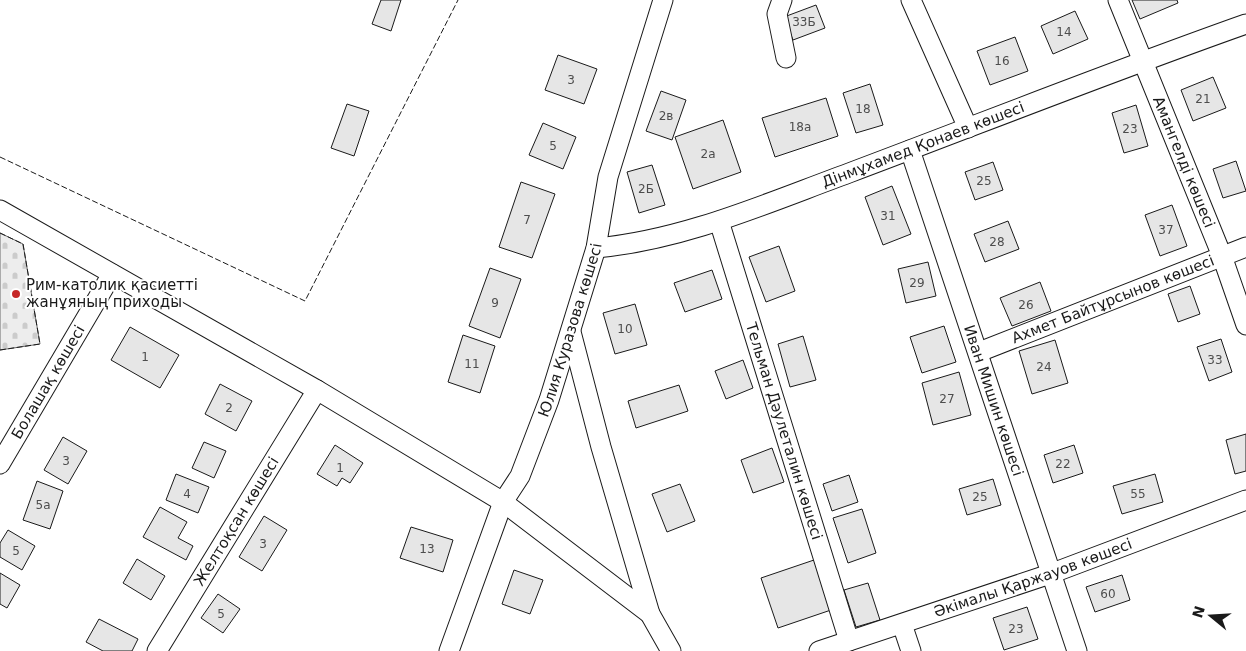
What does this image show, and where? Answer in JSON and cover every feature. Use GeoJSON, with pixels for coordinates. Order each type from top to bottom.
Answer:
{"type":"FeatureCollection","features":[{"type":"Feature","properties":{"kind":"street","name":"Юлия Куразова көшесі"},"geometry":{"type":"LineString","coordinates":[[449,651],[503,502],[520,476],[549,400],[596,248],[608,177],[663,0]]}},
{"type":"Feature","properties":{"kind":"street"},"geometry":{"type":"LineString","coordinates":[[782,0],[778,14],[786,58]]}},
{"type":"Feature","properties":{"kind":"street"},"geometry":{"type":"LineString","coordinates":[[911,0],[968,128]]}},
{"type":"Feature","properties":{"kind":"street","name":"Амангелді көшесі"},"geometry":{"type":"LineString","coordinates":[[1118,0],[1144,60],[1222,256],[1246,325]]}},
{"type":"Feature","properties":{"kind":"street","name":"Дінмұхамед Қонаев көшесі"},"geometry":{"type":"LineString","coordinates":[[596,248],[627,245],[719,221],[1144,60],[1246,24]]}},
{"type":"Feature","properties":{"kind":"street","name":"Иван Мишин көшесі"},"geometry":{"type":"LineString","coordinates":[[910,150],[979,352],[1050,574],[1077,651]]}},
{"type":"Feature","properties":{"kind":"street"},"geometry":{"type":"LineString","coordinates":[[0,210],[317,390],[503,502],[650,614]]}},
{"type":"Feature","properties":{"kind":"street","name":"Тельман Дәулеталин көшесі"},"geometry":{"type":"LineString","coordinates":[[719,221],[849,641]]}},
{"type":"Feature","properties":{"kind":"street","name":"Ахмет Байтұрсынов көшесі"},"geometry":{"type":"LineString","coordinates":[[979,352],[1246,247]]}},
{"type":"Feature","properties":{"kind":"street","name":"Болашақ көшесі"},"geometry":{"type":"LineString","coordinates":[[0,464],[112,274]]}},
{"type":"Feature","properties":{"kind":"street"},"geometry":{"type":"LineString","coordinates":[[571,332],[601,447],[650,614],[671,651]]}},
{"type":"Feature","properties":{"kind":"street","name":"Желтоқсан көшесі"},"geometry":{"type":"LineString","coordinates":[[157,651],[317,390]]}},
{"type":"Feature","properties":{"kind":"street","name":"Әкімалы Қаржауов көшесі"},"geometry":{"type":"LineString","coordinates":[[819,651],[1050,574],[1246,500]]}},
{"type":"Feature","properties":{"kind":"street"},"geometry":{"type":"LineString","coordinates":[[902,624],[911,651]]}},
{"type":"Feature","properties":{"kind":"green space","name":"Рим-католик қасиетті жанұяның приходы"},"geometry":{"type":"Polygon","coordinates":[[[0,233],[23,244],[40,344],[0,350],[0,233]]]}},
{"type":"Feature","properties":{"kind":"building"},"geometry":{"type":"Polygon","coordinates":[[[381,0],[401,0],[391,31],[372,24],[381,0]]]}},
{"type":"Feature","properties":{"kind":"building"},"geometry":{"type":"Polygon","coordinates":[[[1132,0],[1177,0],[1178,3],[1140,19],[1132,0]]]}},
{"type":"Feature","properties":{"kind":"building"},"geometry":{"type":"Polygon","coordinates":[[[816,5],[825,28],[793,40],[784,17],[816,5]]]}},
{"type":"Feature","properties":{"kind":"building"},"geometry":{"type":"Polygon","coordinates":[[[1075,11],[1088,39],[1053,54],[1041,26],[1075,11]]]}},
{"type":"Feature","properties":{"kind":"building"},"geometry":{"type":"Polygon","coordinates":[[[1015,37],[1028,71],[990,85],[977,51],[1015,37]]]}},
{"type":"Feature","properties":{"kind":"building"},"geometry":{"type":"Polygon","coordinates":[[[558,55],[597,69],[584,104],[545,90],[558,55]]]}},
{"type":"Feature","properties":{"kind":"building"},"geometry":{"type":"Polygon","coordinates":[[[1213,77],[1226,108],[1193,121],[1181,90],[1213,77]]]}},
{"type":"Feature","properties":{"kind":"building"},"geometry":{"type":"Polygon","coordinates":[[[870,84],[883,125],[856,133],[843,93],[870,84]]]}},
{"type":"Feature","properties":{"kind":"building"},"geometry":{"type":"Polygon","coordinates":[[[661,91],[686,100],[672,140],[646,131],[661,91]]]}},
{"type":"Feature","properties":{"kind":"building"},"geometry":{"type":"Polygon","coordinates":[[[826,98],[838,136],[775,157],[762,118],[826,98]]]}},
{"type":"Feature","properties":{"kind":"building"},"geometry":{"type":"Polygon","coordinates":[[[347,104],[369,111],[354,156],[331,148],[347,104]]]}},
{"type":"Feature","properties":{"kind":"building"},"geometry":{"type":"Polygon","coordinates":[[[1136,105],[1148,146],[1124,153],[1112,113],[1136,105]]]}},
{"type":"Feature","properties":{"kind":"building"},"geometry":{"type":"Polygon","coordinates":[[[723,120],[741,172],[693,189],[675,137],[723,120]]]}},
{"type":"Feature","properties":{"kind":"building"},"geometry":{"type":"Polygon","coordinates":[[[543,123],[576,137],[563,169],[529,155],[543,123]]]}},
{"type":"Feature","properties":{"kind":"building"},"geometry":{"type":"Polygon","coordinates":[[[1236,161],[1246,191],[1223,198],[1213,169],[1236,161]]]}},
{"type":"Feature","properties":{"kind":"building"},"geometry":{"type":"Polygon","coordinates":[[[993,162],[1003,190],[975,200],[965,172],[993,162]]]}},
{"type":"Feature","properties":{"kind":"building"},"geometry":{"type":"Polygon","coordinates":[[[652,165],[665,205],[639,213],[627,172],[652,165]]]}},
{"type":"Feature","properties":{"kind":"building"},"geometry":{"type":"Polygon","coordinates":[[[521,182],[555,194],[532,258],[499,247],[521,182]]]}},
{"type":"Feature","properties":{"kind":"building"},"geometry":{"type":"Polygon","coordinates":[[[892,186],[911,234],[883,245],[865,197],[892,186]]]}},
{"type":"Feature","properties":{"kind":"building"},"geometry":{"type":"Polygon","coordinates":[[[1172,205],[1187,246],[1160,256],[1145,215],[1172,205]]]}},
{"type":"Feature","properties":{"kind":"building"},"geometry":{"type":"Polygon","coordinates":[[[1008,221],[1019,249],[985,262],[974,234],[1008,221]]]}},
{"type":"Feature","properties":{"kind":"building"},"geometry":{"type":"Polygon","coordinates":[[[779,246],[795,291],[766,302],[749,257],[779,246]]]}},
{"type":"Feature","properties":{"kind":"building"},"geometry":{"type":"Polygon","coordinates":[[[928,262],[936,296],[906,303],[898,269],[928,262]]]}},
{"type":"Feature","properties":{"kind":"building"},"geometry":{"type":"Polygon","coordinates":[[[490,268],[521,279],[500,338],[469,326],[490,268]]]}},
{"type":"Feature","properties":{"kind":"building"},"geometry":{"type":"Polygon","coordinates":[[[712,270],[722,299],[685,312],[674,283],[712,270]]]}},
{"type":"Feature","properties":{"kind":"building"},"geometry":{"type":"Polygon","coordinates":[[[1040,282],[1051,311],[1012,326],[1000,298],[1040,282]]]}},
{"type":"Feature","properties":{"kind":"building"},"geometry":{"type":"Polygon","coordinates":[[[1190,286],[1200,314],[1178,322],[1168,294],[1190,286]]]}},
{"type":"Feature","properties":{"kind":"building"},"geometry":{"type":"Polygon","coordinates":[[[635,304],[647,345],[615,354],[603,313],[635,304]]]}},
{"type":"Feature","properties":{"kind":"building"},"geometry":{"type":"Polygon","coordinates":[[[944,326],[956,362],[922,373],[910,337],[944,326]]]}},
{"type":"Feature","properties":{"kind":"building"},"geometry":{"type":"Polygon","coordinates":[[[130,327],[179,355],[160,388],[111,360],[130,327]]]}},
{"type":"Feature","properties":{"kind":"building"},"geometry":{"type":"Polygon","coordinates":[[[463,335],[495,346],[480,393],[448,382],[463,335]]]}},
{"type":"Feature","properties":{"kind":"building"},"geometry":{"type":"Polygon","coordinates":[[[803,336],[816,380],[790,387],[778,344],[803,336]]]}},
{"type":"Feature","properties":{"kind":"building"},"geometry":{"type":"Polygon","coordinates":[[[1221,339],[1232,372],[1209,381],[1197,347],[1221,339]]]}},
{"type":"Feature","properties":{"kind":"building"},"geometry":{"type":"Polygon","coordinates":[[[1055,340],[1068,383],[1032,394],[1019,351],[1055,340]]]}},
{"type":"Feature","properties":{"kind":"building"},"geometry":{"type":"Polygon","coordinates":[[[743,360],[753,388],[726,399],[715,371],[743,360]]]}},
{"type":"Feature","properties":{"kind":"building"},"geometry":{"type":"Polygon","coordinates":[[[959,372],[971,415],[933,425],[922,383],[959,372]]]}},
{"type":"Feature","properties":{"kind":"building"},"geometry":{"type":"Polygon","coordinates":[[[220,384],[252,401],[236,431],[205,414],[220,384]]]}},
{"type":"Feature","properties":{"kind":"building"},"geometry":{"type":"Polygon","coordinates":[[[679,385],[688,411],[636,428],[628,401],[679,385]]]}},
{"type":"Feature","properties":{"kind":"building"},"geometry":{"type":"Polygon","coordinates":[[[1246,434],[1246,471],[1235,474],[1226,440],[1246,434]]]}},
{"type":"Feature","properties":{"kind":"building"},"geometry":{"type":"Polygon","coordinates":[[[63,437],[87,451],[68,484],[44,470],[63,437]]]}},
{"type":"Feature","properties":{"kind":"building"},"geometry":{"type":"Polygon","coordinates":[[[204,442],[226,451],[214,478],[192,468],[204,442]]]}},
{"type":"Feature","properties":{"kind":"building"},"geometry":{"type":"Polygon","coordinates":[[[335,445],[363,463],[350,483],[342,478],[337,486],[317,474],[335,445]]]}},
{"type":"Feature","properties":{"kind":"building"},"geometry":{"type":"Polygon","coordinates":[[[1074,445],[1083,473],[1053,483],[1044,455],[1074,445]]]}},
{"type":"Feature","properties":{"kind":"building"},"geometry":{"type":"Polygon","coordinates":[[[772,448],[784,482],[753,493],[741,460],[772,448]]]}},
{"type":"Feature","properties":{"kind":"building"},"geometry":{"type":"Polygon","coordinates":[[[176,474],[209,487],[198,513],[166,500],[176,474]]]}},
{"type":"Feature","properties":{"kind":"building"},"geometry":{"type":"Polygon","coordinates":[[[1155,474],[1163,502],[1122,514],[1113,486],[1155,474]]]}},
{"type":"Feature","properties":{"kind":"building"},"geometry":{"type":"Polygon","coordinates":[[[849,475],[858,502],[832,511],[823,484],[849,475]]]}},
{"type":"Feature","properties":{"kind":"building"},"geometry":{"type":"Polygon","coordinates":[[[993,479],[1001,505],[967,515],[959,489],[993,479]]]}},
{"type":"Feature","properties":{"kind":"building"},"geometry":{"type":"Polygon","coordinates":[[[37,481],[63,491],[50,529],[23,520],[37,481]]]}},
{"type":"Feature","properties":{"kind":"building"},"geometry":{"type":"Polygon","coordinates":[[[680,484],[695,521],[667,532],[652,494],[680,484]]]}},
{"type":"Feature","properties":{"kind":"building"},"geometry":{"type":"Polygon","coordinates":[[[160,507],[187,522],[178,538],[193,546],[186,560],[143,537],[160,507]]]}},
{"type":"Feature","properties":{"kind":"building"},"geometry":{"type":"Polygon","coordinates":[[[862,509],[876,553],[848,563],[833,518],[862,509]]]}},
{"type":"Feature","properties":{"kind":"building"},"geometry":{"type":"Polygon","coordinates":[[[264,516],[287,530],[262,571],[239,557],[264,516]]]}},
{"type":"Feature","properties":{"kind":"building"},"geometry":{"type":"Polygon","coordinates":[[[411,527],[453,540],[443,572],[400,558],[411,527]]]}},
{"type":"Feature","properties":{"kind":"building"},"geometry":{"type":"Polygon","coordinates":[[[8,530],[35,546],[22,570],[0,557],[0,543],[8,530]]]}},
{"type":"Feature","properties":{"kind":"building"},"geometry":{"type":"Polygon","coordinates":[[[137,559],[165,576],[151,600],[123,583],[137,559]]]}},
{"type":"Feature","properties":{"kind":"building"},"geometry":{"type":"Polygon","coordinates":[[[814,560],[831,610],[778,628],[761,578],[814,560]]]}},
{"type":"Feature","properties":{"kind":"building"},"geometry":{"type":"Polygon","coordinates":[[[514,570],[543,580],[530,614],[502,604],[514,570]]]}},
{"type":"Feature","properties":{"kind":"building"},"geometry":{"type":"Polygon","coordinates":[[[0,573],[20,585],[7,608],[0,604],[0,573]]]}},
{"type":"Feature","properties":{"kind":"building"},"geometry":{"type":"Polygon","coordinates":[[[1122,575],[1130,600],[1095,612],[1086,587],[1122,575]]]}},
{"type":"Feature","properties":{"kind":"building"},"geometry":{"type":"Polygon","coordinates":[[[868,583],[880,620],[856,627],[844,590],[868,583]]]}},
{"type":"Feature","properties":{"kind":"building"},"geometry":{"type":"Polygon","coordinates":[[[218,594],[240,609],[223,633],[201,618],[218,594]]]}},
{"type":"Feature","properties":{"kind":"building"},"geometry":{"type":"Polygon","coordinates":[[[1027,607],[1038,639],[1004,650],[993,618],[1027,607]]]}},
{"type":"Feature","properties":{"kind":"building"},"geometry":{"type":"Polygon","coordinates":[[[99,619],[138,639],[132,651],[103,651],[86,642],[99,619]]]}},
{"type":"Feature","properties":{"kind":"fence"},"geometry":{"type":"LineString","coordinates":[[0,157],[305,301],[458,0]]}},
{"type":"Feature","properties":{"kind":"fence"},"geometry":{"type":"LineString","coordinates":[[0,233],[23,244],[40,344],[0,350]]}},
{"type":"Feature","properties":{"kind":"place","name":"Рим-католик қасиетті жанұяның приходы"},"geometry":{"type":"Point","coordinates":[16,294]}}]}
